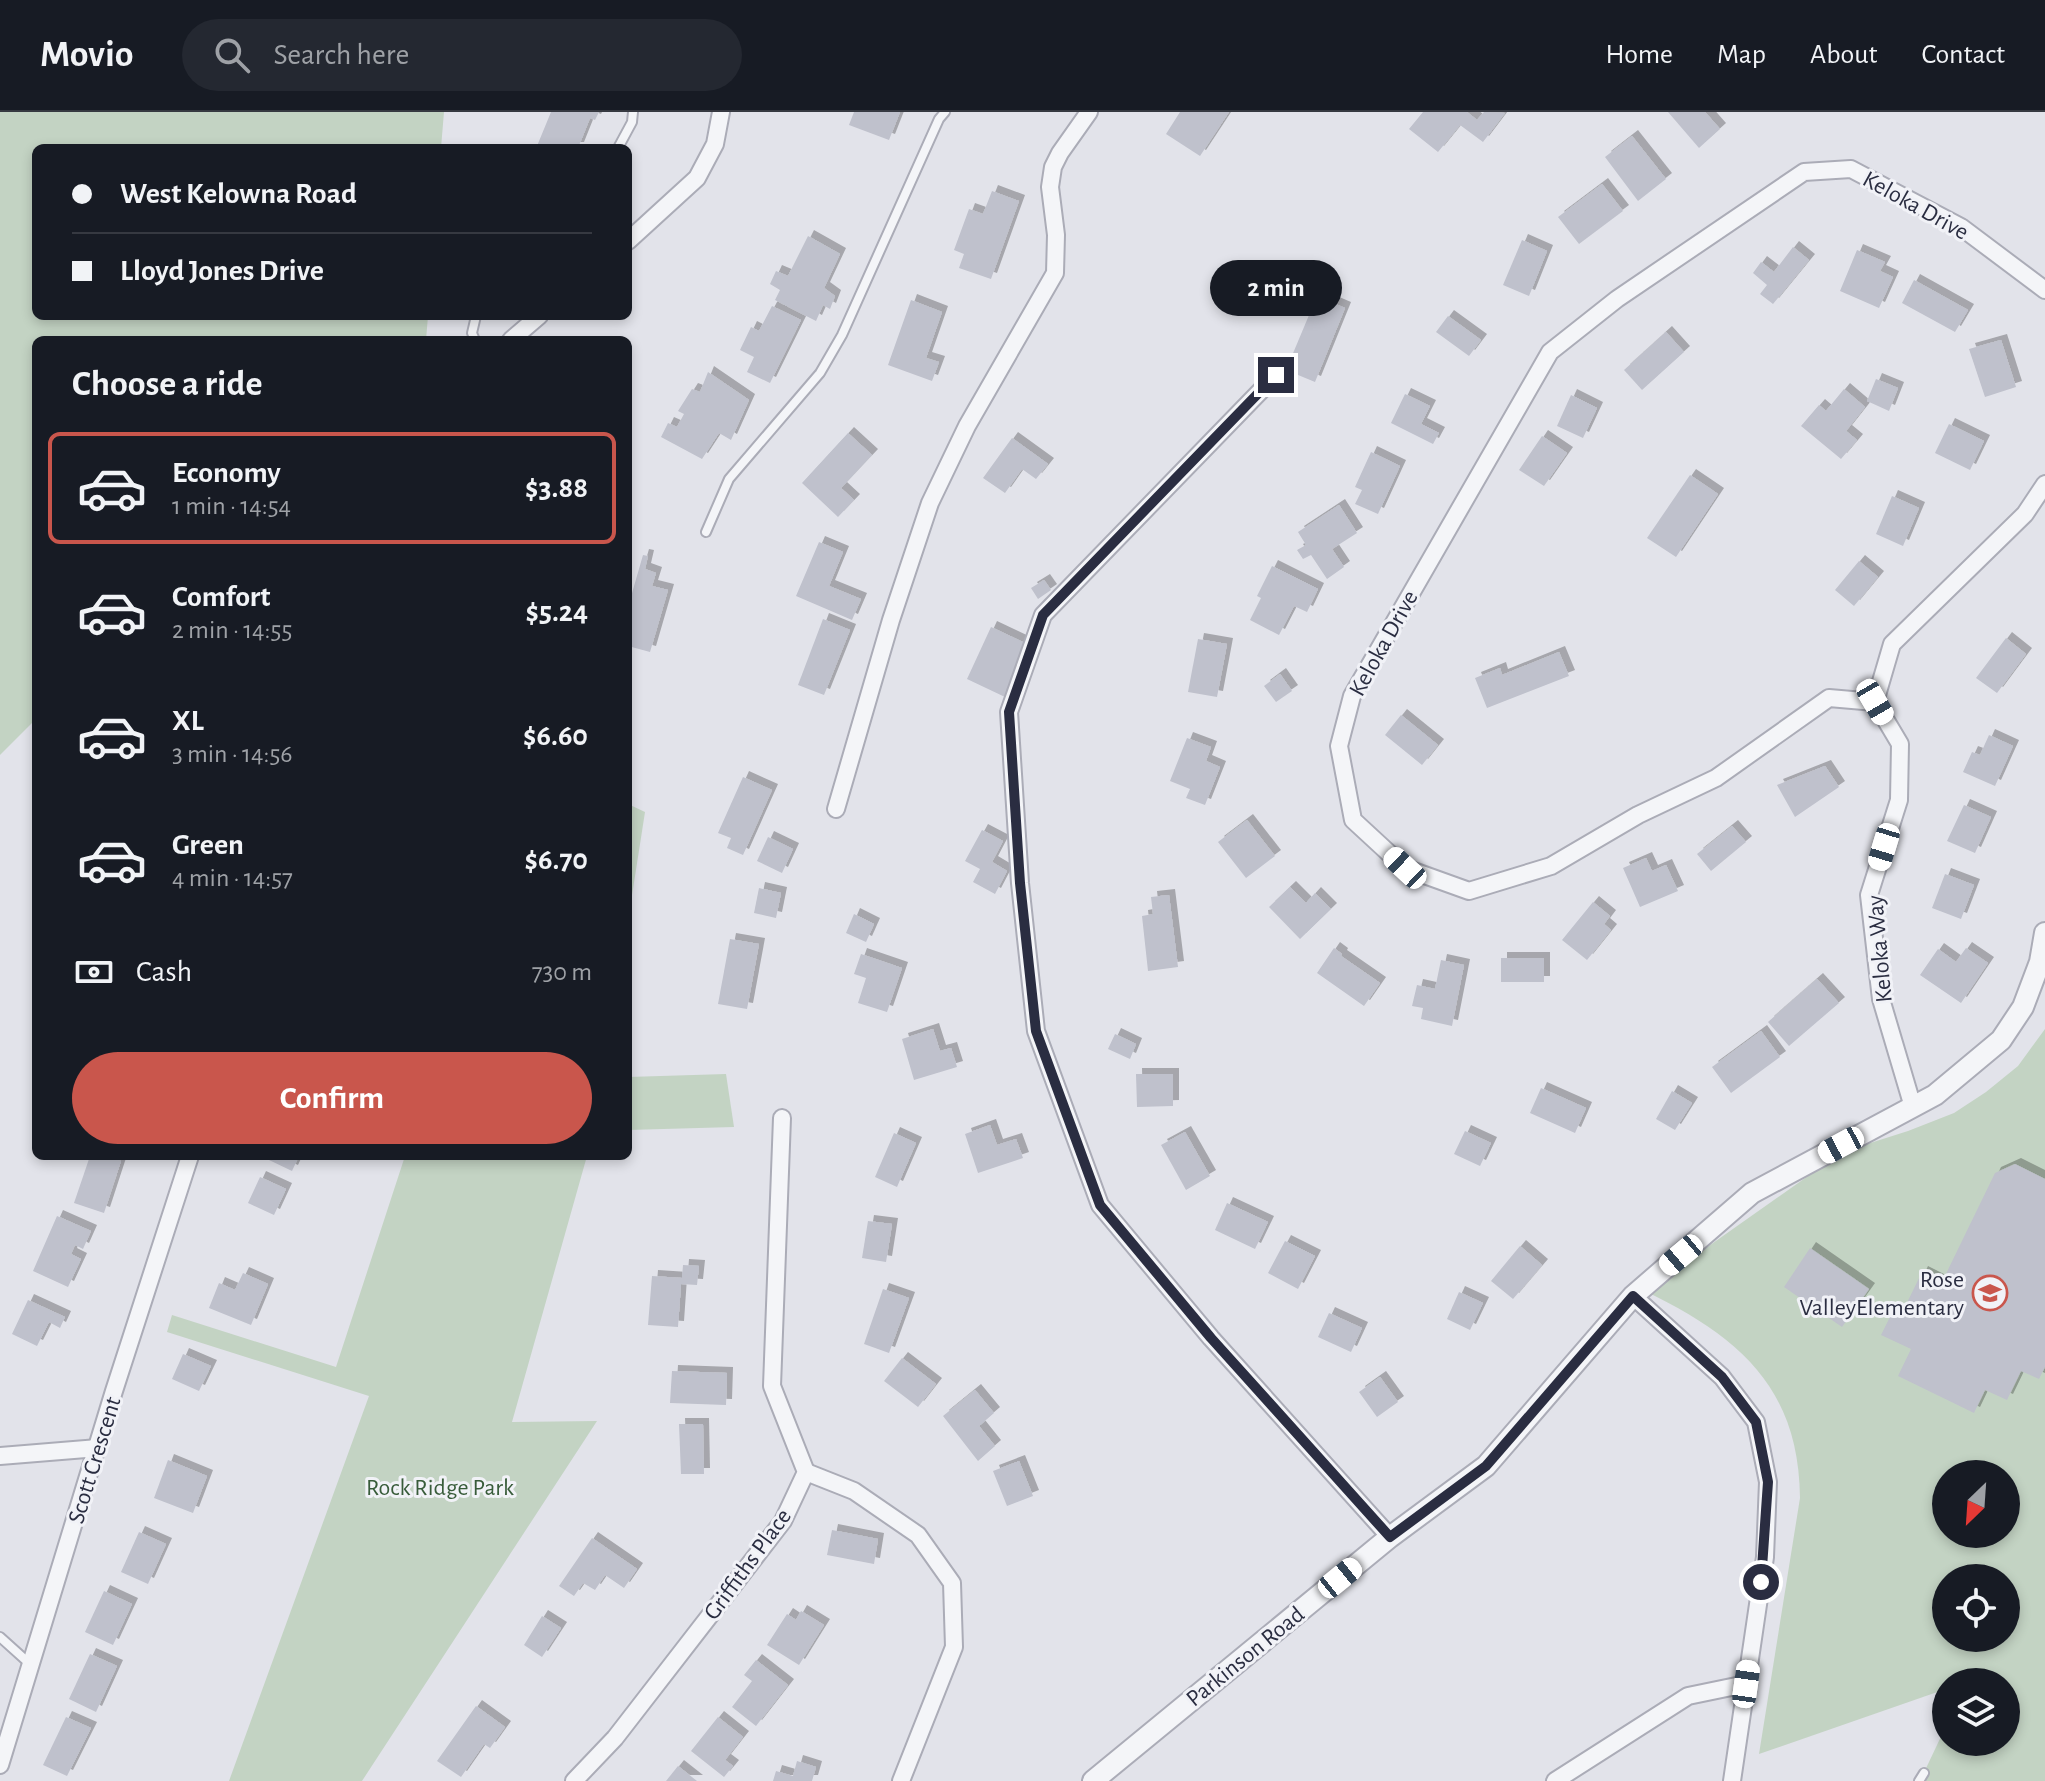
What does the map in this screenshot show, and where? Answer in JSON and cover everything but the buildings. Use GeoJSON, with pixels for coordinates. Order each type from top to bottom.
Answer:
{"type":"FeatureCollection","features":[{"type":"Feature","properties":{"kind":"street"},"geometry":{"type":"LineString","coordinates":[[632,237],[697,178],[715,144],[721,112]]}},
{"type":"Feature","properties":{"kind":"street"},"geometry":{"type":"LineString","coordinates":[[836,809],[891,620],[930,503],[967,426],[1055,273],[1056,235],[1050,187],[1053,167],[1089,112]]}},
{"type":"Feature","properties":{"kind":"street","name":"Keloka Drive"},"geometry":{"type":"LineString","coordinates":[[1875,702],[1829,698],[1716,778],[1638,815],[1551,866],[1469,891],[1405,868],[1353,820],[1339,746],[1352,696],[1550,352],[1617,299],[1804,172],[1851,169],[1961,227],[2045,290]]}},
{"type":"Feature","properties":{"kind":"street"},"geometry":{"type":"LineString","coordinates":[[516,336],[534,320]]}},
{"type":"Feature","properties":{"kind":"street"},"geometry":{"type":"LineString","coordinates":[[1276,375],[1043,615],[1009,712],[1020,883],[1036,1031],[1100,1205],[1211,1338],[1390,1537]]}},
{"type":"Feature","properties":{"kind":"street"},"geometry":{"type":"LineString","coordinates":[[1875,702],[1892,644],[2025,514],[2045,484]]}},
{"type":"Feature","properties":{"kind":"street","name":"Keloka Way"},"geometry":{"type":"LineString","coordinates":[[1875,702],[1900,744],[1899,800],[1869,895],[1881,999],[1913,1107]]}},
{"type":"Feature","properties":{"kind":"street","name":"Parkinson Road"},"geometry":{"type":"LineString","coordinates":[[1093,1781],[1390,1537],[1486,1466],[1633,1296],[1752,1193],[1935,1095],[2001,1040],[2023,1007],[2040,962],[2045,933]]}},
{"type":"Feature","properties":{"kind":"street"},"geometry":{"type":"LineString","coordinates":[[782,1118],[772,1386],[806,1472],[854,1491],[918,1535],[952,1583],[954,1647],[901,1781]]}},
{"type":"Feature","properties":{"kind":"street","name":"Scott Crescent"},"geometry":{"type":"LineString","coordinates":[[0,1765],[189,1160]]}},
{"type":"Feature","properties":{"kind":"street"},"geometry":{"type":"LineString","coordinates":[[1633,1296],[1722,1377],[1756,1422],[1768,1482],[1765,1557],[1732,1781]]}},
{"type":"Feature","properties":{"kind":"street"},"geometry":{"type":"LineString","coordinates":[[0,1456],[98,1448]]}},
{"type":"Feature","properties":{"kind":"street","name":"Griffiths Place"},"geometry":{"type":"LineString","coordinates":[[574,1781],[615,1738],[783,1521],[806,1472]]}},
{"type":"Feature","properties":{"kind":"street"},"geometry":{"type":"LineString","coordinates":[[1555,1781],[1688,1696],[1746,1684]]}},
{"type":"Feature","properties":{"kind":"lane"},"geometry":{"type":"LineString","coordinates":[[620,144],[632,122],[633,112]]}},
{"type":"Feature","properties":{"kind":"lane"},"geometry":{"type":"LineString","coordinates":[[706,532],[729,479],[828,361],[939,119],[945,112]]}},
{"type":"Feature","properties":{"kind":"lane"},"geometry":{"type":"LineString","coordinates":[[0,1637],[31,1664]]}},
{"type":"Feature","properties":{"kind":"green space"},"geometry":{"type":"Polygon","coordinates":[[[0,112],[444,112],[441,144],[32,144],[32,320],[428,320],[426,336],[32,336],[32,723],[0,755],[0,112]]]}},
{"type":"Feature","properties":{"kind":"green space"},"geometry":{"type":"Polygon","coordinates":[[[632,806],[645,812],[632,895],[632,806]]]}},
{"type":"Feature","properties":{"kind":"green space"},"geometry":{"type":"Polygon","coordinates":[[[2045,1029],[2045,1781],[1920,1781],[1932,1756],[2020,1756],[2020,1668],[1932,1668],[1932,1694],[1759,1754],[1800,1498],[1797,1459],[1788,1425],[1775,1396],[1757,1370],[1735,1347],[1708,1327],[1645,1291],[1842,1152],[1954,1113],[2018,1066],[2045,1029]]]}},
{"type":"Feature","properties":{"kind":"green space"},"geometry":{"type":"Polygon","coordinates":[[[726,1074],[734,1127],[632,1130],[632,1077],[726,1074]]]}},
{"type":"Feature","properties":{"kind":"green space","name":"Rock Ridge Park"},"geometry":{"type":"Polygon","coordinates":[[[404,1160],[586,1160],[512,1422],[597,1421],[362,1781],[229,1781],[369,1396],[167,1332],[172,1315],[336,1367],[404,1160]]]}},
{"type":"Feature","properties":{"kind":"place","name":"Rose ValleyElementary"},"geometry":{"type":"Point","coordinates":[1990,1293]}},
{"type":"Feature","properties":{"kind":"route"},"geometry":{"type":"LineString","coordinates":[[1276,375],[1043,615],[1009,712],[1020,883],[1036,1031],[1100,1205],[1211,1338],[1390,1537],[1486,1466],[1633,1296],[1722,1377],[1756,1422],[1768,1482],[1761,1582]]}}]}
